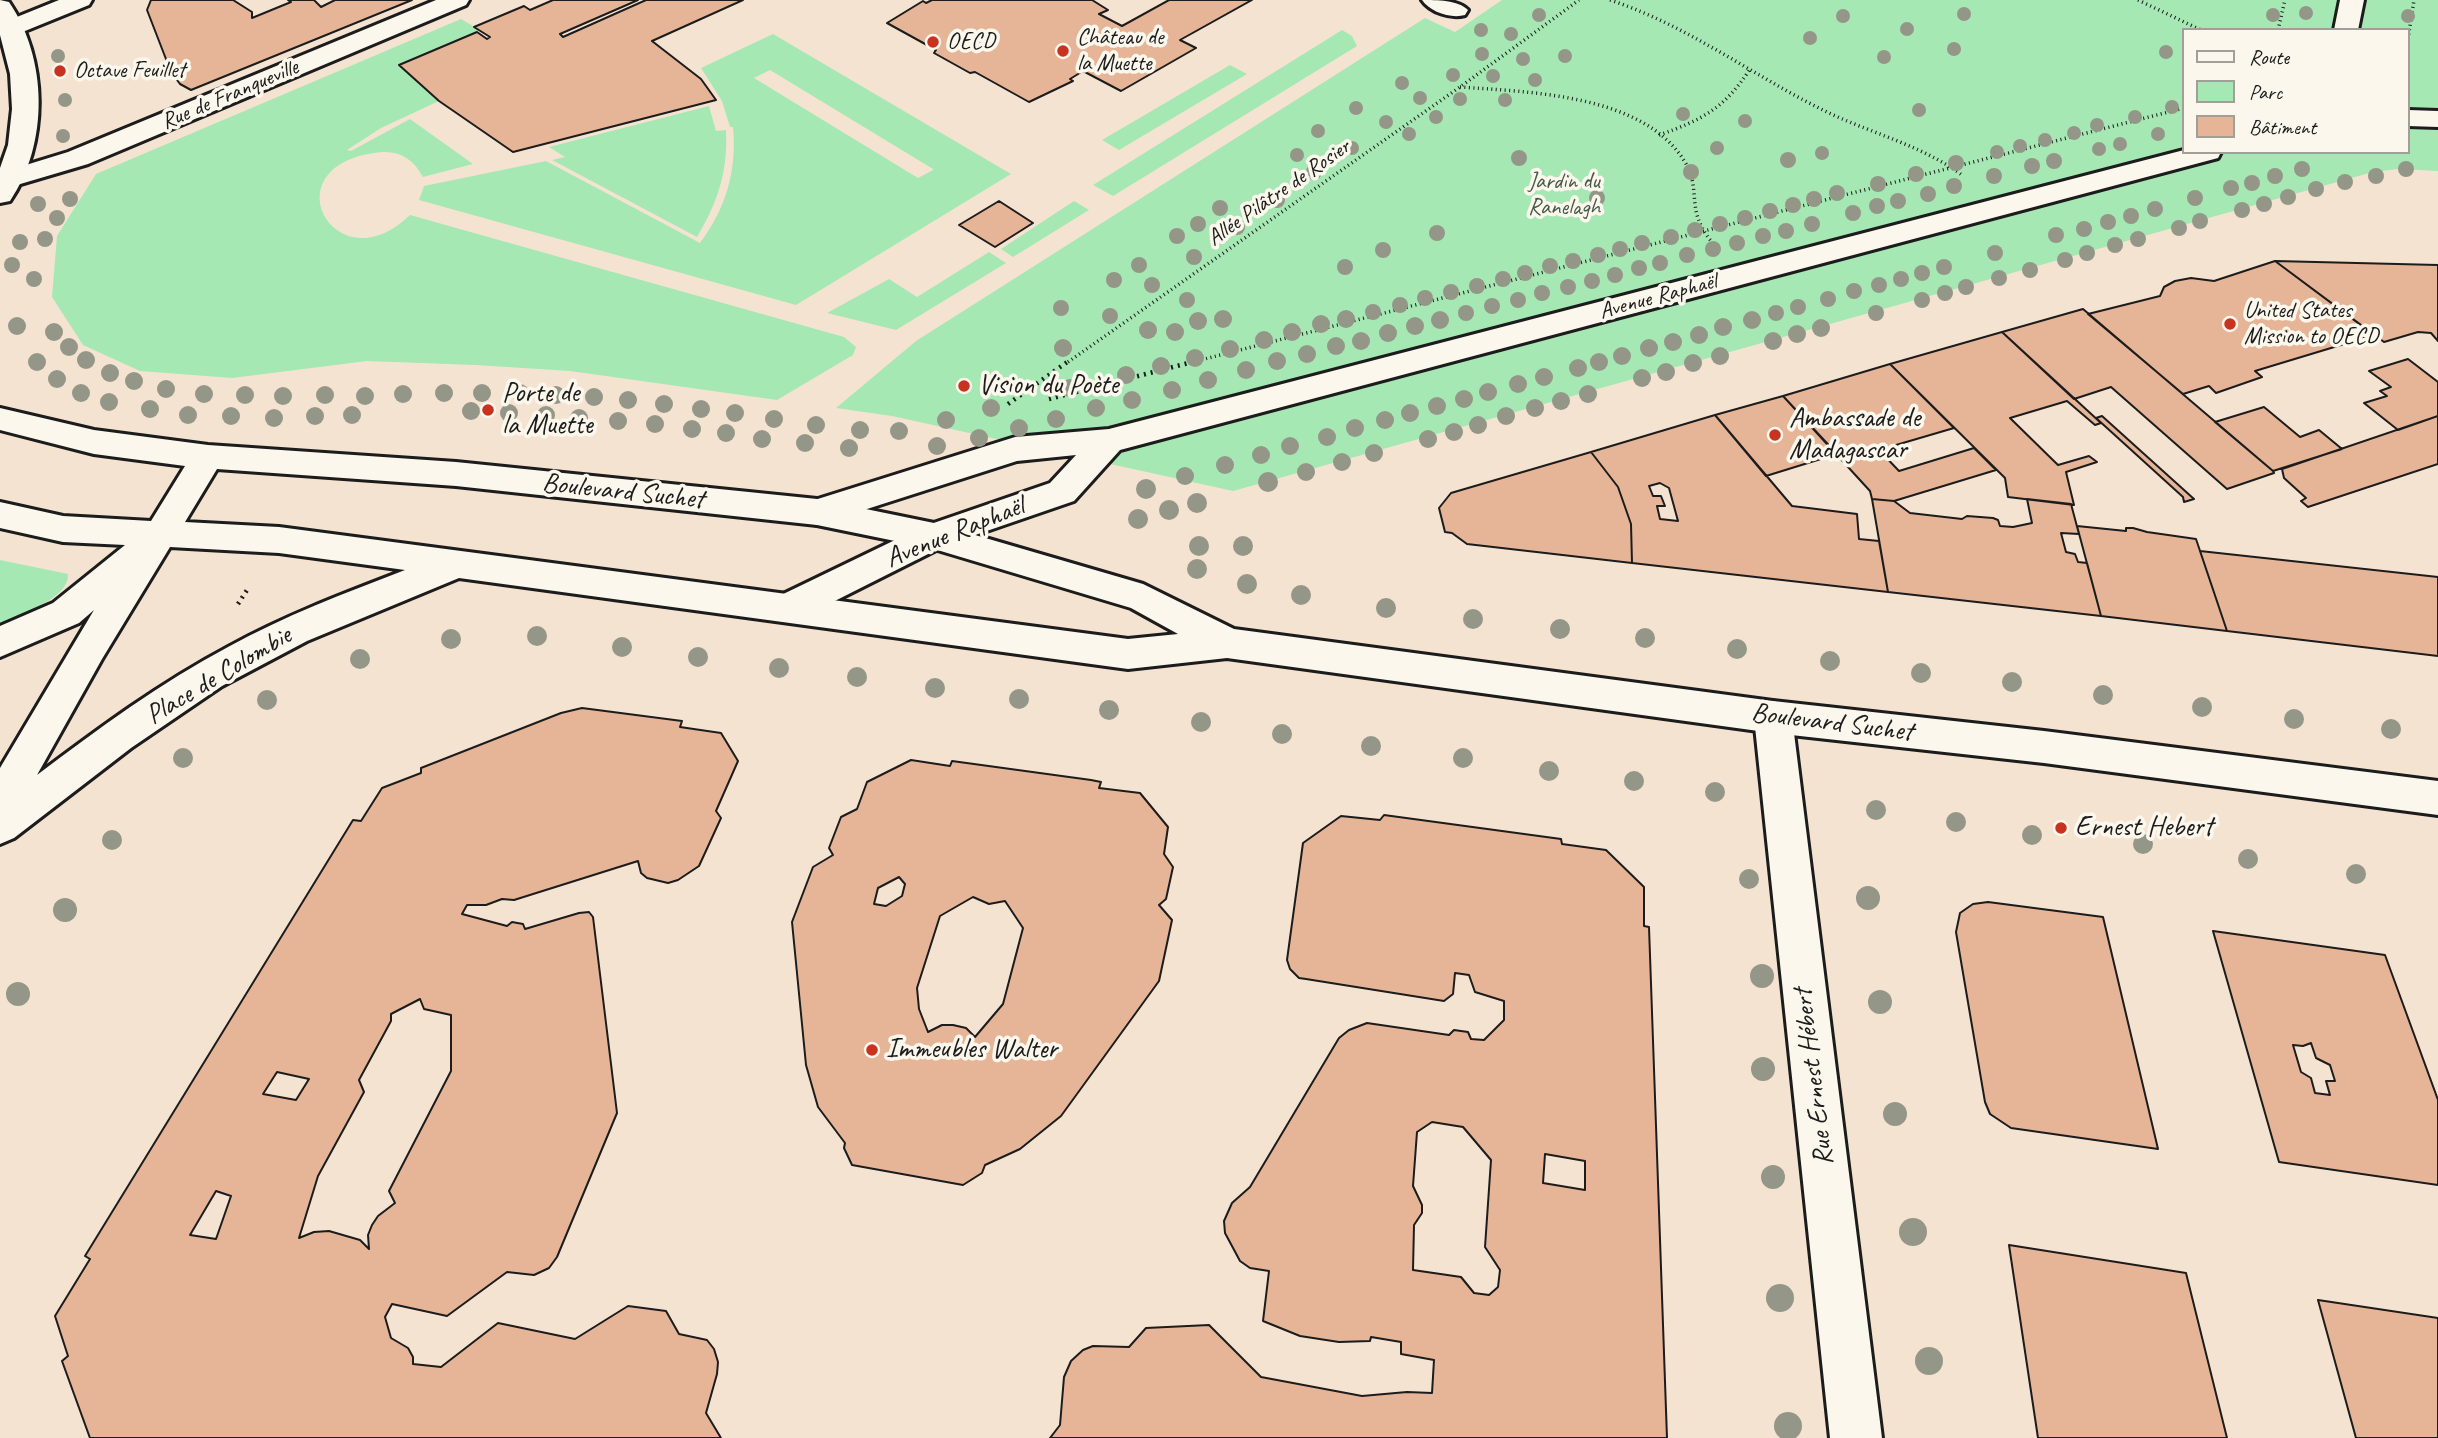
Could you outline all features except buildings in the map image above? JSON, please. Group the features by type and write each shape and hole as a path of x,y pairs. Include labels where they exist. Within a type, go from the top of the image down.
{"main road":[{"path":"2,186 22,146 26,83 6,17 80,0"},
{"name":"Rue de Franqueville","path":"2,186 78,158 457,0"},
{"path":"2346,28 2352,0"},
{"path":"2410,118 2438,119"},
{"name":"Avenue Raphaël","path":"817,512 1015,449 1109,441 2200,154"},
{"name":"Boulevard Suchet","path":"0,419 94,442 208,457 456,474 817,512 934,536 1143,598 1227,643"},
{"name":"Avenue Raphaël","path":"788,608 934,536 1062,492 1109,441"},
{"path":"0,804 89,649 208,457"},
{"name":"Boulevard Suchet","path":"0,515 63,529 279,540 1128,654 1227,643 1773,717 2044,747 2438,798"},
{"path":"0,642 66,613 160,534"},
{"name":"Place de Colombie","path":"0,826 156,711 241,657 304,625 458,564"},
{"name":"Rue Ernest Hébert","path":"1773,717 1856,1438"}],"path":[{"name":"Allée Pilâtre de Rosier","path":"998,412 1460,87 1579,0"},
{"path":"1610,0 1656,16 1828,112 1917,150"},
{"path":"2138,0 2197,28"},
{"path":"2278,28 2284,0"},
{"path":"2410,28 2414,0"},
{"path":"1658,135 1711,113 1732,97 1750,69"},
{"path":"1460,87 1556,93 1624,112 1668,142 1686,164 1694,190 1692,212 1702,232 1742,275"},
{"path":"1038,401 2182,109"}],"green space":[{"name":"Jardin du Ranelagh","path":"1502,0 2438,0 2438,171 2398,169 2373,172 1233,491 892,416 836,408 916,341 1425,18 1455,32"},
{"path":"461,19 480,30 399,65 439,101 381,128 347,150 351,151 410,119 473,164 423,177 409,160 390,152 374,153 342,163 325,179 320,198 325,217 338,231 358,238 383,234 410,215 844,337 856,347 853,355 777,400 570,371 475,365 367,361 232,378 140,371 83,345 52,297 57,236 96,174"},
{"path":"1342,30 1352,36 1357,46 1113,196 1093,185"},
{"path":"773,34 1011,174 796,305 419,200 424,186 546,161 700,243 723,203 731,174 734,143 733,127 730,127 722,101 701,68","holes":["770,70 933,169 918,178 754,78"]},
{"path":"1230,65 1247,74 1119,150 1102,140"},
{"path":"709,106 716,131 726,130 725,159 716,199 697,237 552,160 565,157 549,147"},
{"path":"1074,201 1089,210 1013,257 1001,249"},
{"path":"989,252 1006,263 896,330 827,313 889,279 917,297"},
{"path":"0,560 68,574 66,583 61,591 42,605 0,624"}],"place":[{"name":"OECD","path":"933,42"},
{"name":"Château de la Muette","path":"1063,51"},
{"name":"Octave Feuillet","path":"60,71"},
{"name":"United States Mission to OECD","path":"2230,324"},
{"name":"Vision du Poète","path":"964,386"},
{"name":"Porte de la Muette","path":"488,410"},
{"name":"Ambassade de Madagascar","path":"1775,435"},
{"name":"Ernest Hebert","path":"2061,828"},
{"name":"Immeubles Walter","path":"872,1050"}]}
